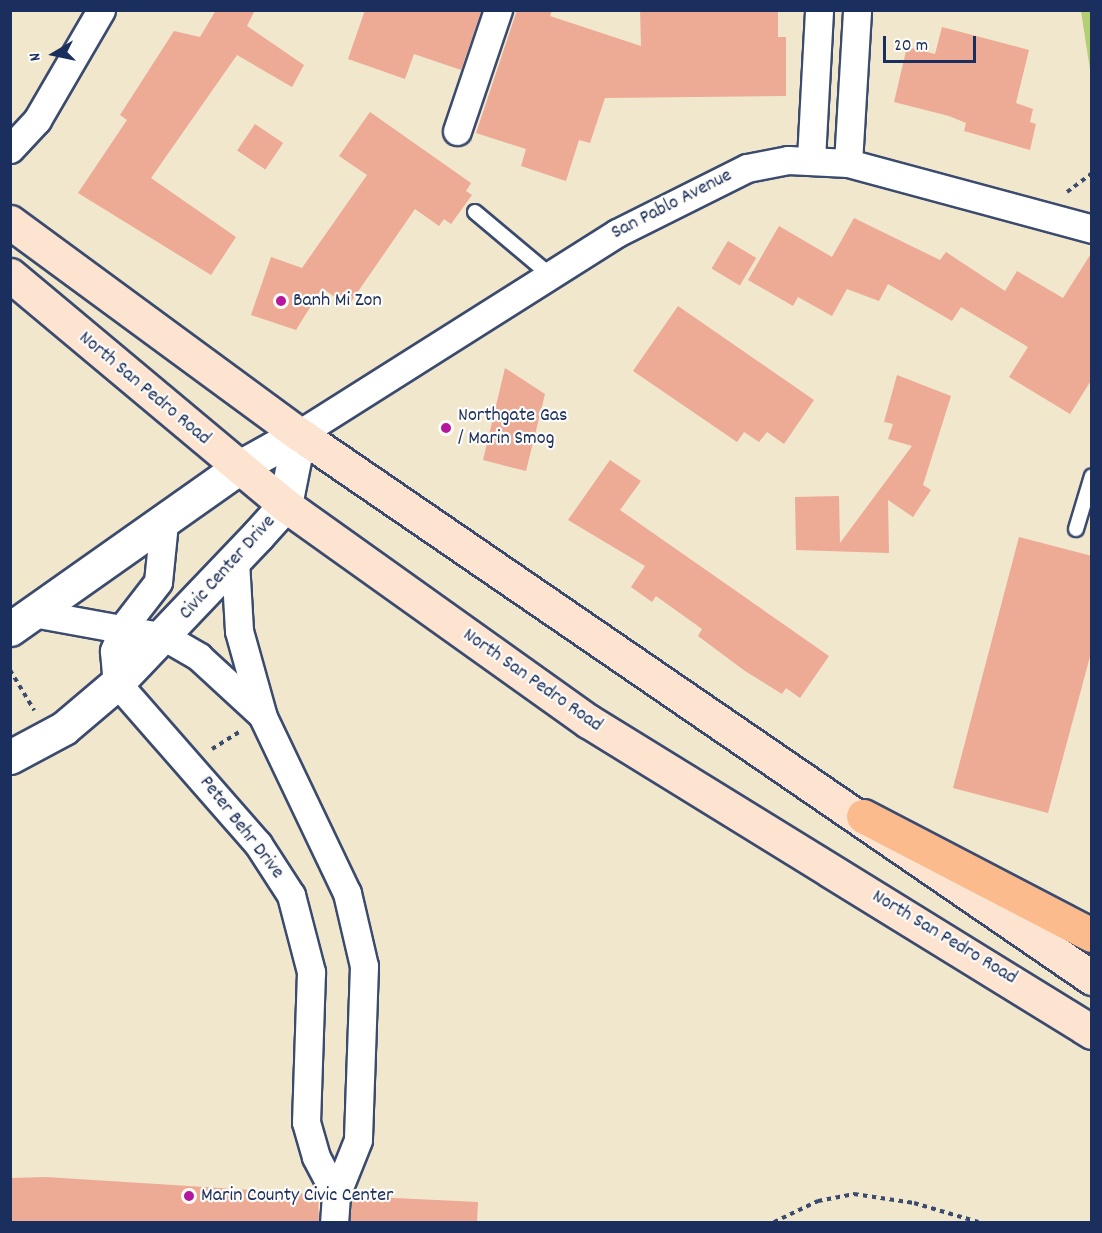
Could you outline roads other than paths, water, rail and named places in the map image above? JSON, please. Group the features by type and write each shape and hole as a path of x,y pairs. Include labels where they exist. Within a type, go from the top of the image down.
{"highway":[{"path":"863,816 1092,935"}],"main road":[{"path":"10,222 299,434 681,700 863,816 923,864 1092,978"},
{"name":"North San Pedro Road","path":"10,276 285,505 629,748 958,945 1092,1032"}],"street":[{"path":"10,149 37,120 101,10"},
{"path":"457,131 498,10"},
{"path":"811,159 819,10"},
{"path":"848,162 856,10"},
{"name":"San Pablo Avenue","path":"299,434 549,274 713,181 767,163 811,159 848,162 1092,229"},
{"path":"22,621 164,523 238,468 299,434"},
{"name":"Civic Center Drive","path":"10,757 64,728 117,682 165,637 235,561 285,505 299,434"},
{"path":"117,682 114,651 124,626 158,582 164,523"},
{"name":"Peter Behr Drive","path":"235,561 239,631 256,721"},
{"name":"Peter Behr Drive","path":"22,621 124,626 165,637 199,657 256,721 344,886 364,966 358,1140 336,1195 334,1222"},
{"name":"Peter Behr Drive","path":"117,682 258,844 291,895 311,972 308,1131 336,1195"}],"lane":[{"path":"475,212 549,274"},
{"path":"1076,529 1092,476"}],"place":[{"name":"Banh Mi Zon","path":"281,301"},
{"name":"Northgate Gas / Marin Smog","path":"446,428"},
{"name":"Marin County Civic Center","path":"189,1196"}]}
